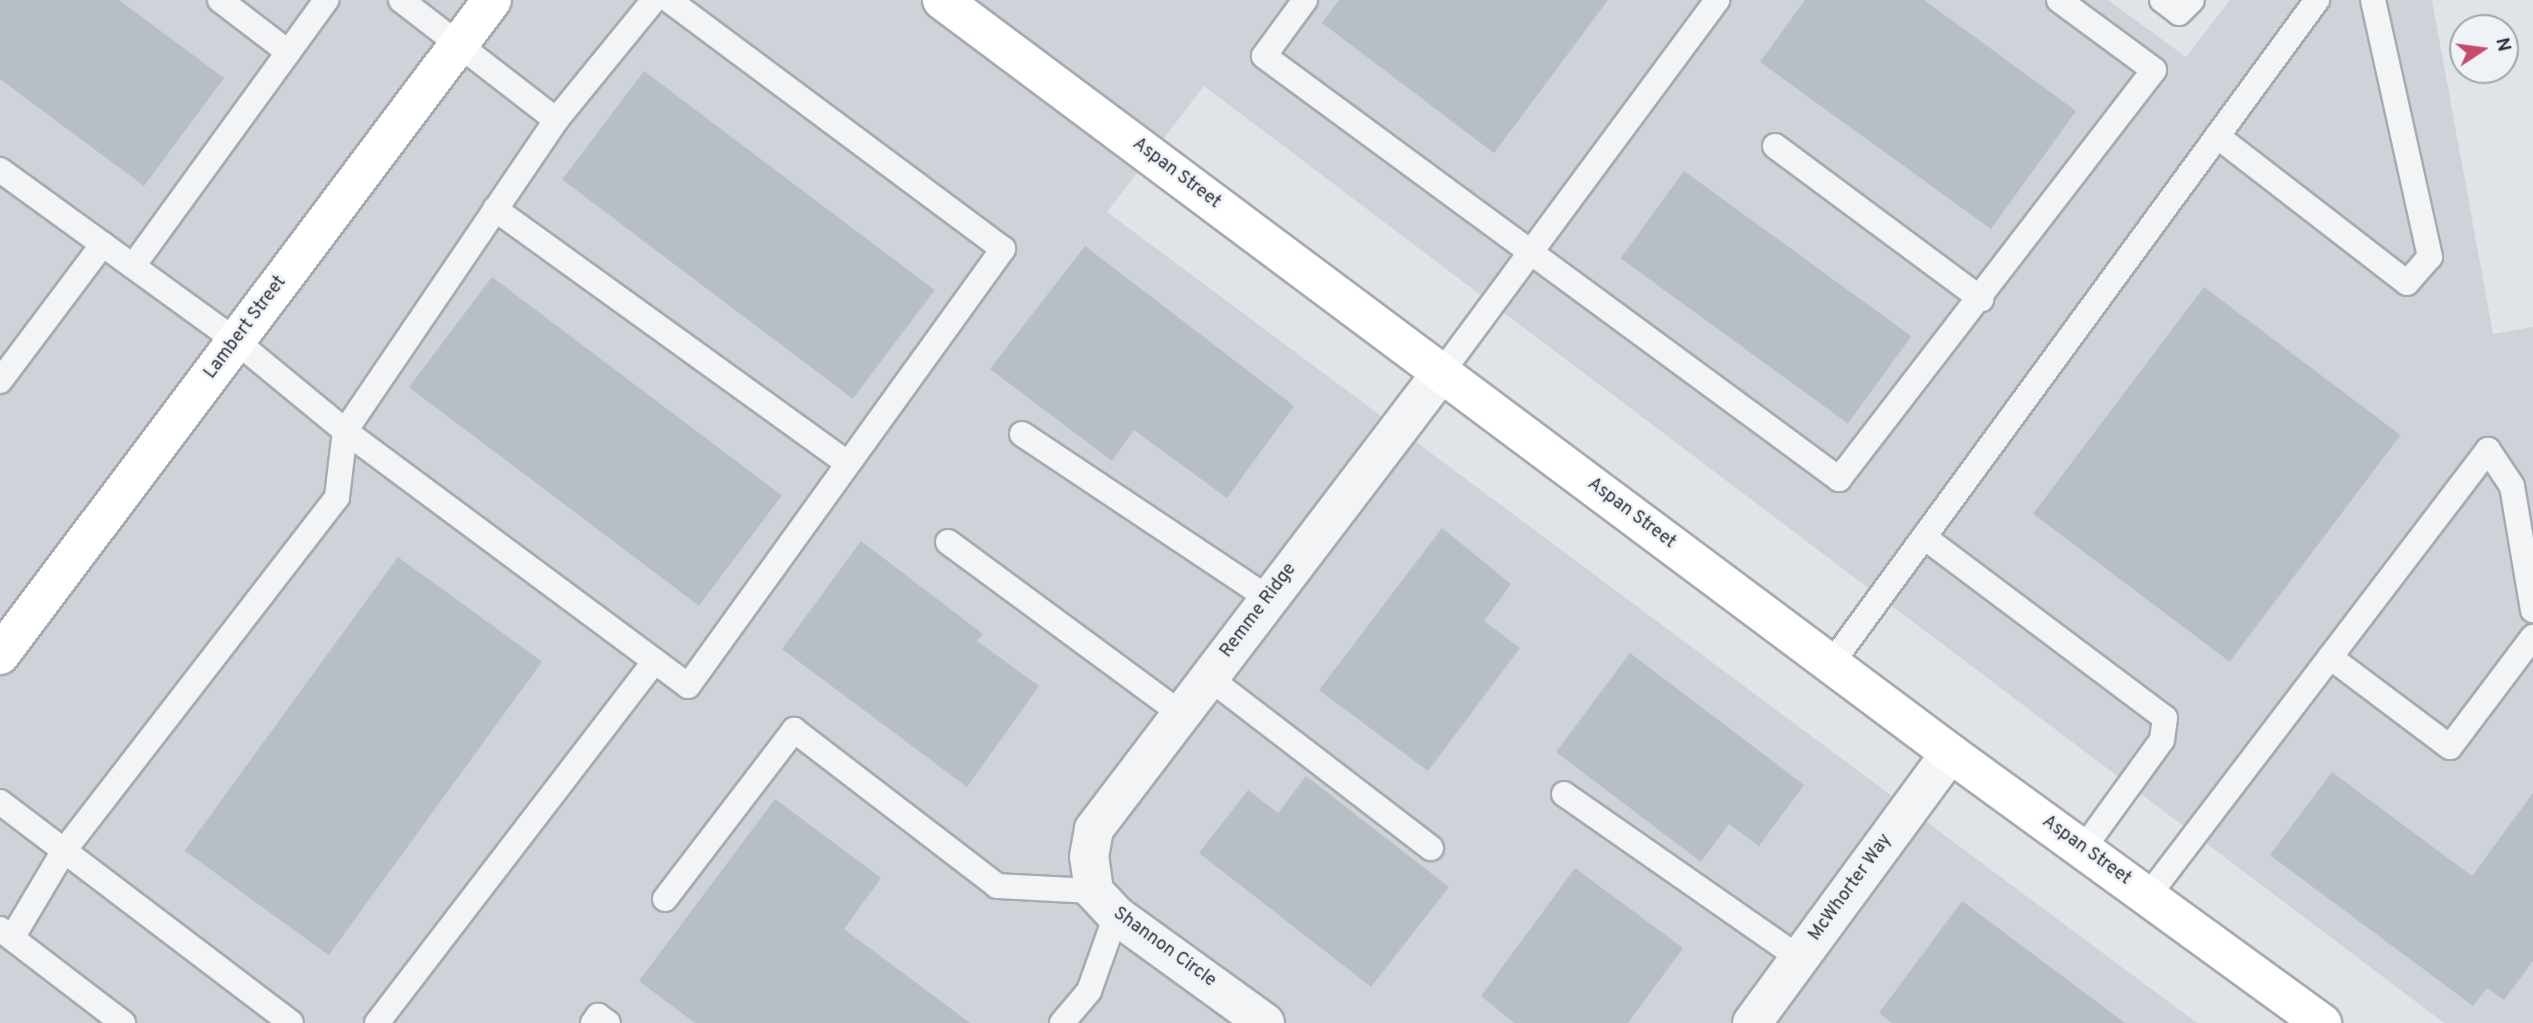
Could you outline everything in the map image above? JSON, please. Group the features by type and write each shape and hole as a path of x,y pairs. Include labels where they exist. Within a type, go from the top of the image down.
{"street":[{"name":"Lambert Street","path":"0,655 492,0"},
{"name":"Aspan Street","path":"942,0 1950,753 2148,896 2301,1017"},
{"name":"Remme Ridge","path":"1099,888 1094,829 1442,372"},
{"name":"McWhorter Way","path":"1760,1020 1800,958 1950,753"},
{"name":"Shannon Circle","path":"1099,888 1265,1023"}],"lane":[{"path":"220,0 288,52"},
{"path":"133,266 326,0"},
{"path":"401,0 461,41 556,120"},
{"path":"123,1023 6,934 63,852 337,497 345,430 556,120 654,0"},
{"path":"0,170 236,341 345,430 688,686 1003,249 669,0"},
{"path":"1305,0 1264,56 1839,479 1981,299 2154,70 2059,0"},
{"path":"1442,372 1717,0"},
{"path":"2162,0 2179,13 2192,0"},
{"path":"1831,664 2317,0"},
{"path":"2217,136 2407,283 2430,257 2373,0"},
{"path":"1775,146 1981,299"},
{"path":"495,209 848,464"},
{"path":"0,381 103,244"},
{"path":"1022,433 1268,598"},
{"path":"2148,896 2488,450 2512,486 2533,610"},
{"path":"1924,537 2165,718 2162,740 2083,849"},
{"path":"948,542 1180,713"},
{"path":"2330,657 2450,747 2533,637"},
{"path":"377,1023 655,661"},
{"path":"1208,677 1431,848"},
{"path":"665,899 794,730 997,886 1099,888 1089,991 1062,1023"},
{"path":"1564,794 1800,958"},
{"path":"0,802 291,1023"},
{"path":"593,1023 598,1016 608,1023"}],"shaded area":[{"path":"0,0 2108,0 2186,57 2230,0 2432,0 2493,334 2533,327 2533,1023 2444,1023 1204,86 1107,212 2197,1023 0,1023"}],"building":[{"path":"0,0 119,0 224,78 144,186 0,79"},
{"path":"1339,0 1608,0 1494,153 1322,23"},
{"path":"1805,0 1924,0 2076,111 1991,229 1760,62"},
{"path":"644,71 935,290 853,399 562,180"},
{"path":"1684,171 1911,336 1848,424 1621,258"},
{"path":"1085,246 1294,406 1227,498 1134,430 1112,461 990,369"},
{"path":"492,277 782,495 699,606 409,387"},
{"path":"2204,287 2400,435 2230,662 2033,514"},
{"path":"1442,528 1511,584 1484,621 1520,648 1428,771 1319,690"},
{"path":"861,541 983,634 977,641 1039,686 967,787 782,649"},
{"path":"398,557 542,662 329,955 185,851"},
{"path":"1630,653 1804,785 1759,846 1729,824 1701,862 1556,752"},
{"path":"2332,772 2472,876 2533,793 2533,961 2504,1000 2487,988 2473,1006 2270,855"},
{"path":"1306,776 1449,887 1371,987 1199,853 1248,790 1278,813"},
{"path":"775,799 881,878 844,929 970,1023 695,1023 639,981"},
{"path":"1575,868 1683,948 1628,1023 1514,1023 1481,996"},
{"path":"1962,901 2125,1023 1892,1023 1879,1013"}]}
